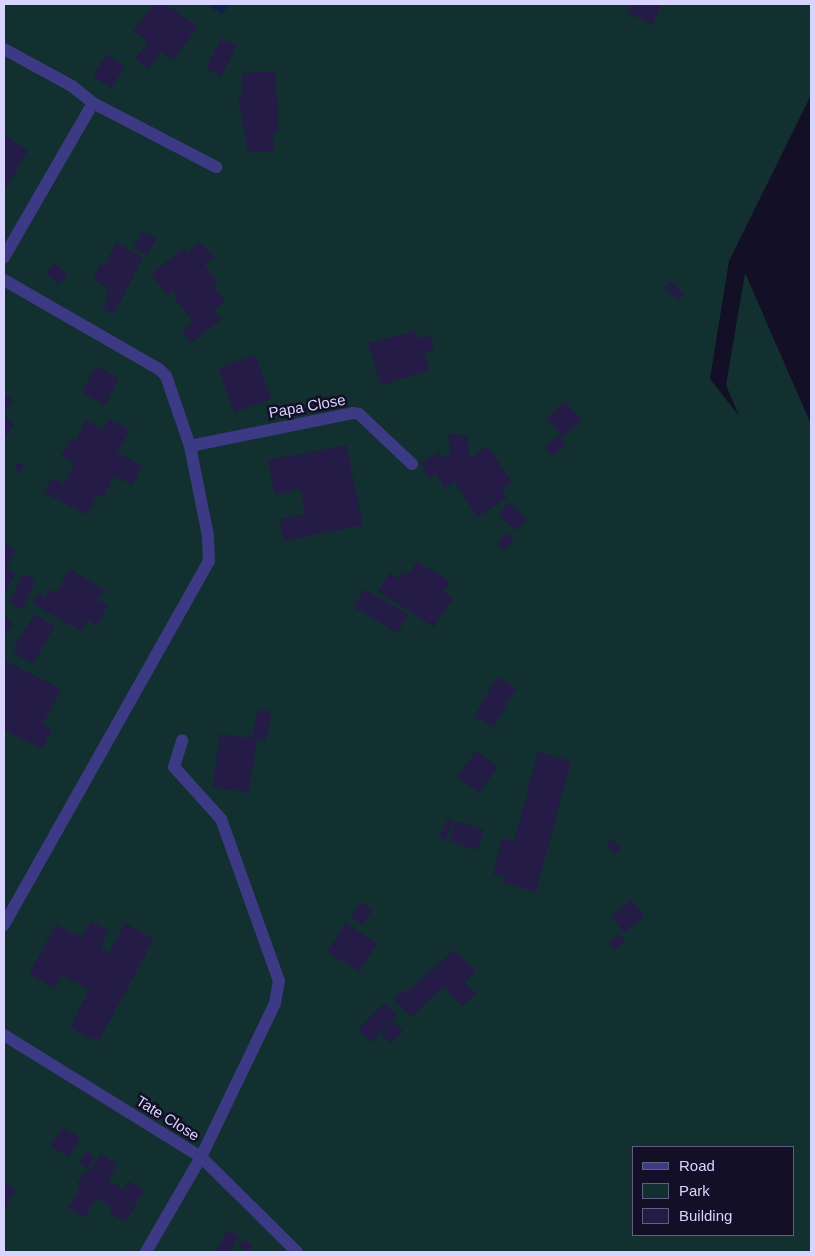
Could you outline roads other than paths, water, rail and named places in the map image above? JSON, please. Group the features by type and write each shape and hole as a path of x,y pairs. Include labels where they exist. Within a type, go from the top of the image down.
{"street":[{"path":"4,49 72,86 93,103 216,167"},
{"path":"4,257 93,103"},
{"path":"4,280 159,369 166,376 190,446 208,536 209,561 4,925"},
{"name":"Papa Close","path":"190,446 352,413 359,414 412,464"},
{"path":"146,1252 201,1157 275,1003 279,981 221,819 174,767 182,740"},
{"name":"Tate Close","path":"4,1035 201,1157 297,1252"}],"water":[{"path":"206,4 229,4 222,14"}]}
